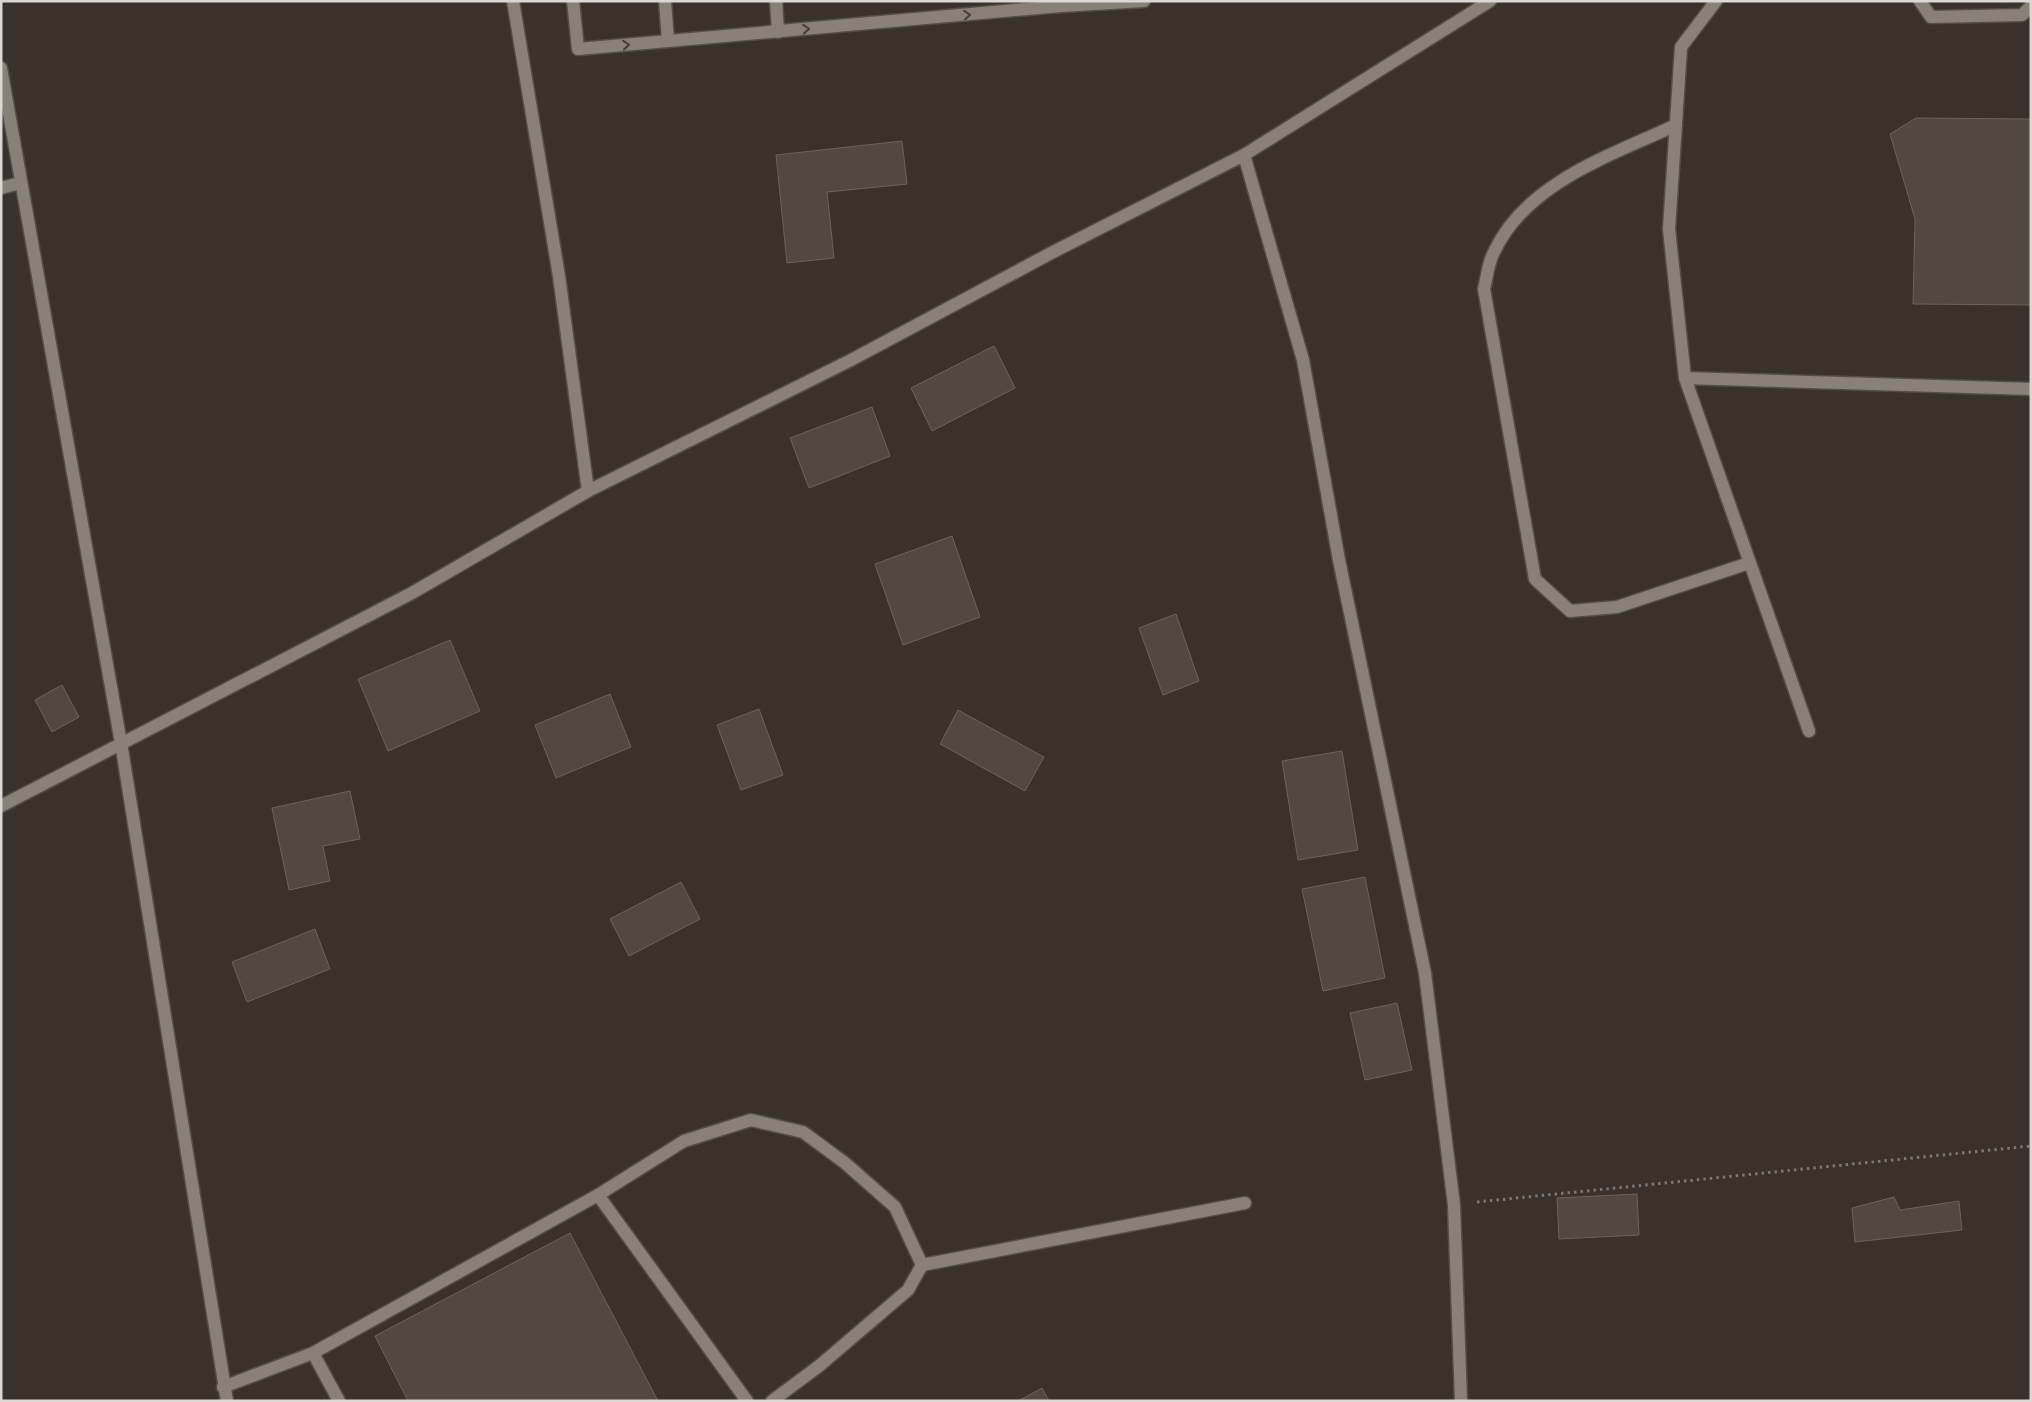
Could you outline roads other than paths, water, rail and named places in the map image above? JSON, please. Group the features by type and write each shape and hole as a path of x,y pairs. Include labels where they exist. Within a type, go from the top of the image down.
{"street":[{"path":"513,1 559,276 588,491"},
{"path":"573,1 578,49 778,32 1061,4 1136,2"},
{"path":"665,1 668,41"},
{"path":"776,1 778,32"},
{"path":"1,806 412,593 588,491 852,360 1055,252 1244,155 1490,1"},
{"path":"1716,1 1680,47 1669,229 1685,378 1809,731"},
{"path":"1920,1 1931,17 2022,15 2031,6"},
{"path":"1,68 121,743 223,1387 227,1401"},
{"path":"1676,125 1557,182 1512,220 1493,253 1484,289 1485,299 1535,579 1570,611 1617,606 1749,563"},
{"path":"1244,155 1303,360 1339,560 1425,973 1454,1205 1461,1401"},
{"path":"1,188 20,183"},
{"path":"1685,378 2031,389"},
{"path":"223,1387 313,1353 598,1195 684,1141 751,1120 803,1132 845,1163 895,1206 922,1266"},
{"path":"598,1195 746,1401"},
{"path":"772,1401 818,1366 908,1290 922,1266 1245,1203"},
{"path":"313,1353 339,1401"}]}
